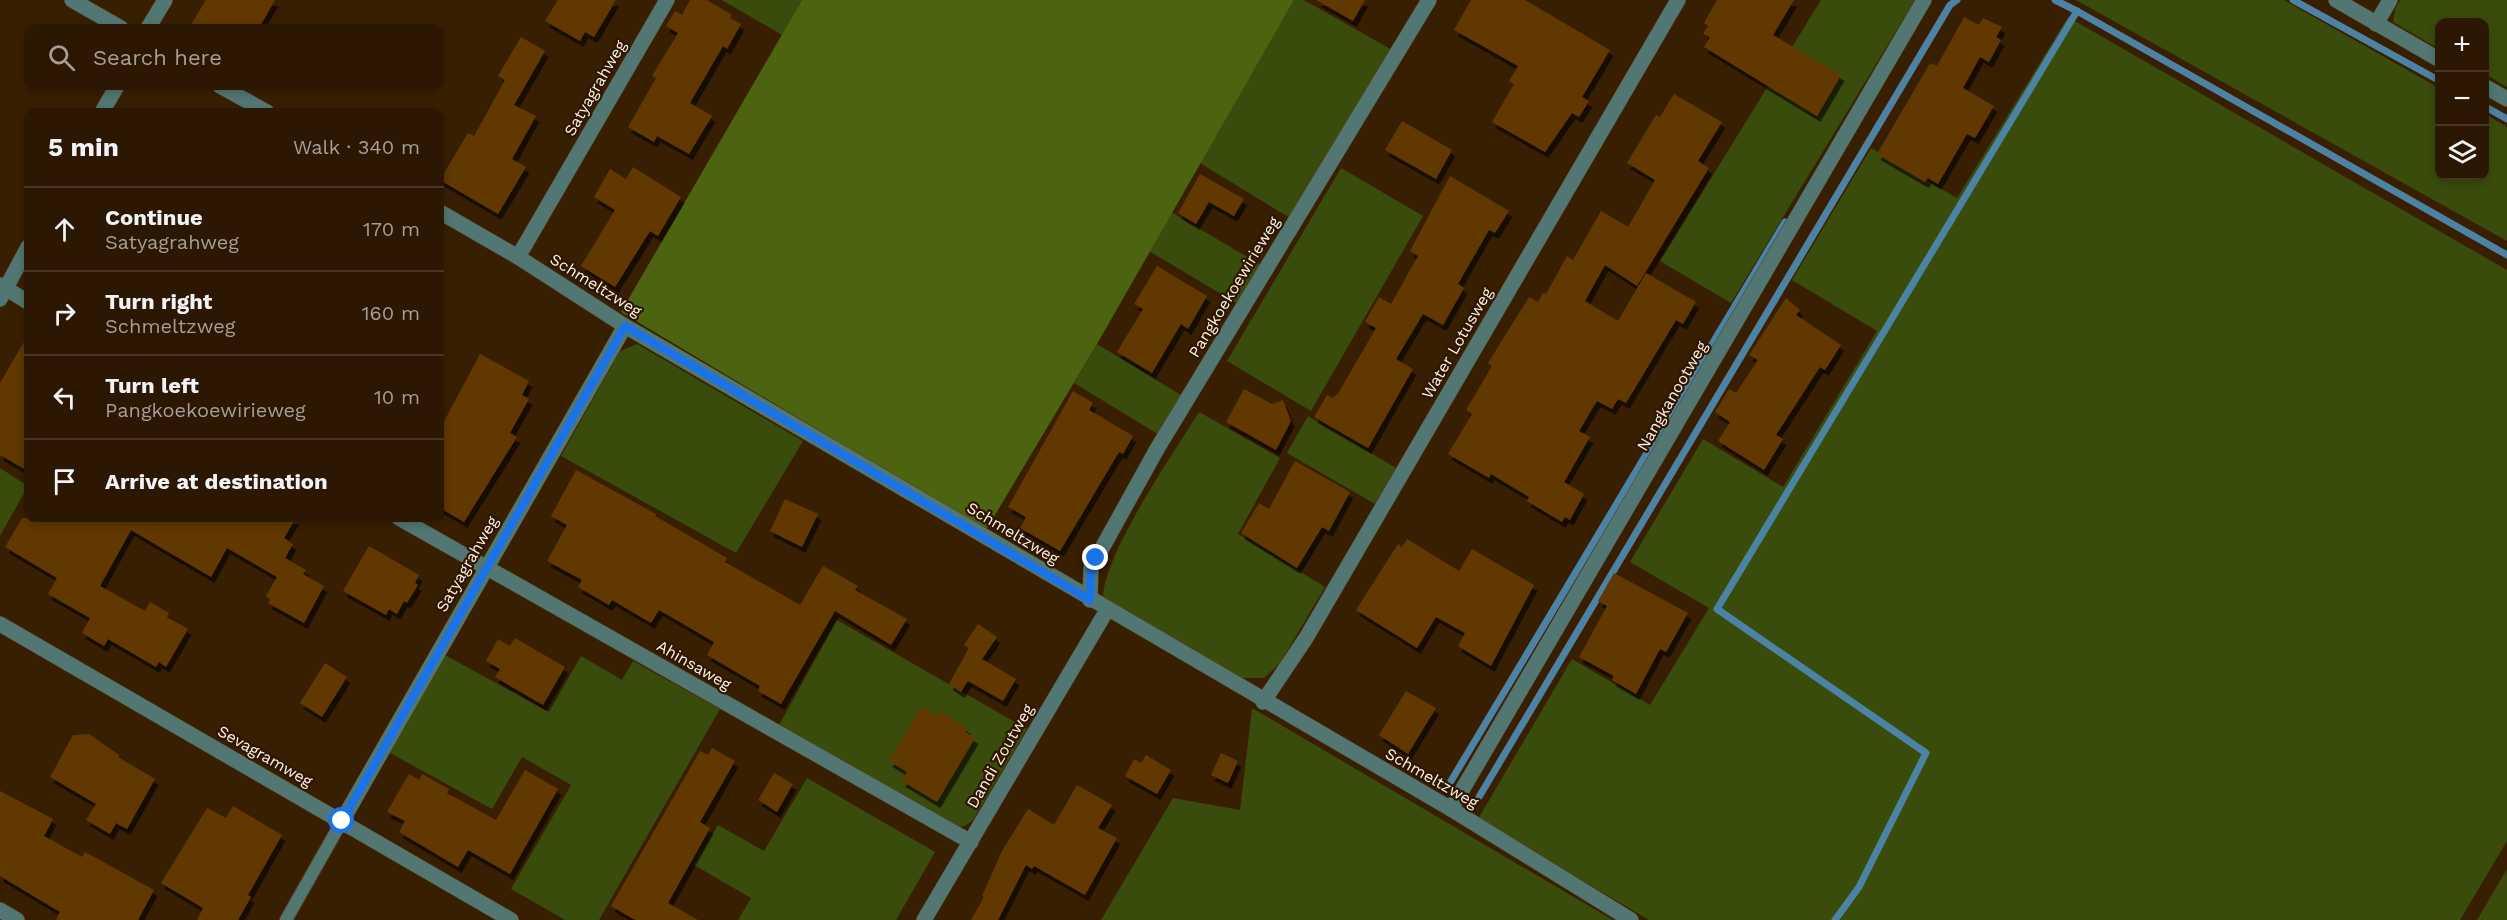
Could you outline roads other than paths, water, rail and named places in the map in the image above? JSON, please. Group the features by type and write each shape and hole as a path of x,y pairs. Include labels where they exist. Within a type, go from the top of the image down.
{"street":[{"path":"72,0 114,24"},
{"path":"150,24 165,0"},
{"name":"Satyagrahweg","path":"518,257 667,0"},
{"name":"Pangkoekoewirieweg","path":"1090,600 1091,568 1157,449 1429,0"},
{"name":"Water Lotusweg","path":"1263,702 1306,638 1677,0"},
{"name":"Nangkanootweg","path":"1451,809 1924,0"},
{"path":"2336,0 2435,58"},
{"path":"2376,24 2390,0"},
{"path":"2489,89 2507,99"},
{"path":"104,108 115,90"},
{"path":"227,90 260,108"},
{"name":"Schmeltzweg","path":"444,214 518,257 625,326 1263,702 1451,809 1631,920"},
{"path":"24,255 2,291 24,300"},
{"name":"Satyagrahweg","path":"342,821 485,567 625,326"},
{"name":"Ahinsaweg","path":"406,522 971,842"},
{"name":"Dandi Zoutweg","path":"924,920 1107,610"},
{"name":"Sevagramweg","path":"0,624 511,920"},
{"path":"0,910 17,920"}],"lane":[{"path":"286,920 342,821"}],"waterway":[{"path":"1479,797 1950,5 1957,0"},
{"path":"2055,0 2077,11"},
{"path":"2293,0 2435,78"},
{"path":"1835,920 1859,887 1926,753 1717,609 2077,11 2507,255"},
{"path":"2489,109 2507,119"},
{"path":"1451,781 1785,222"}]}
